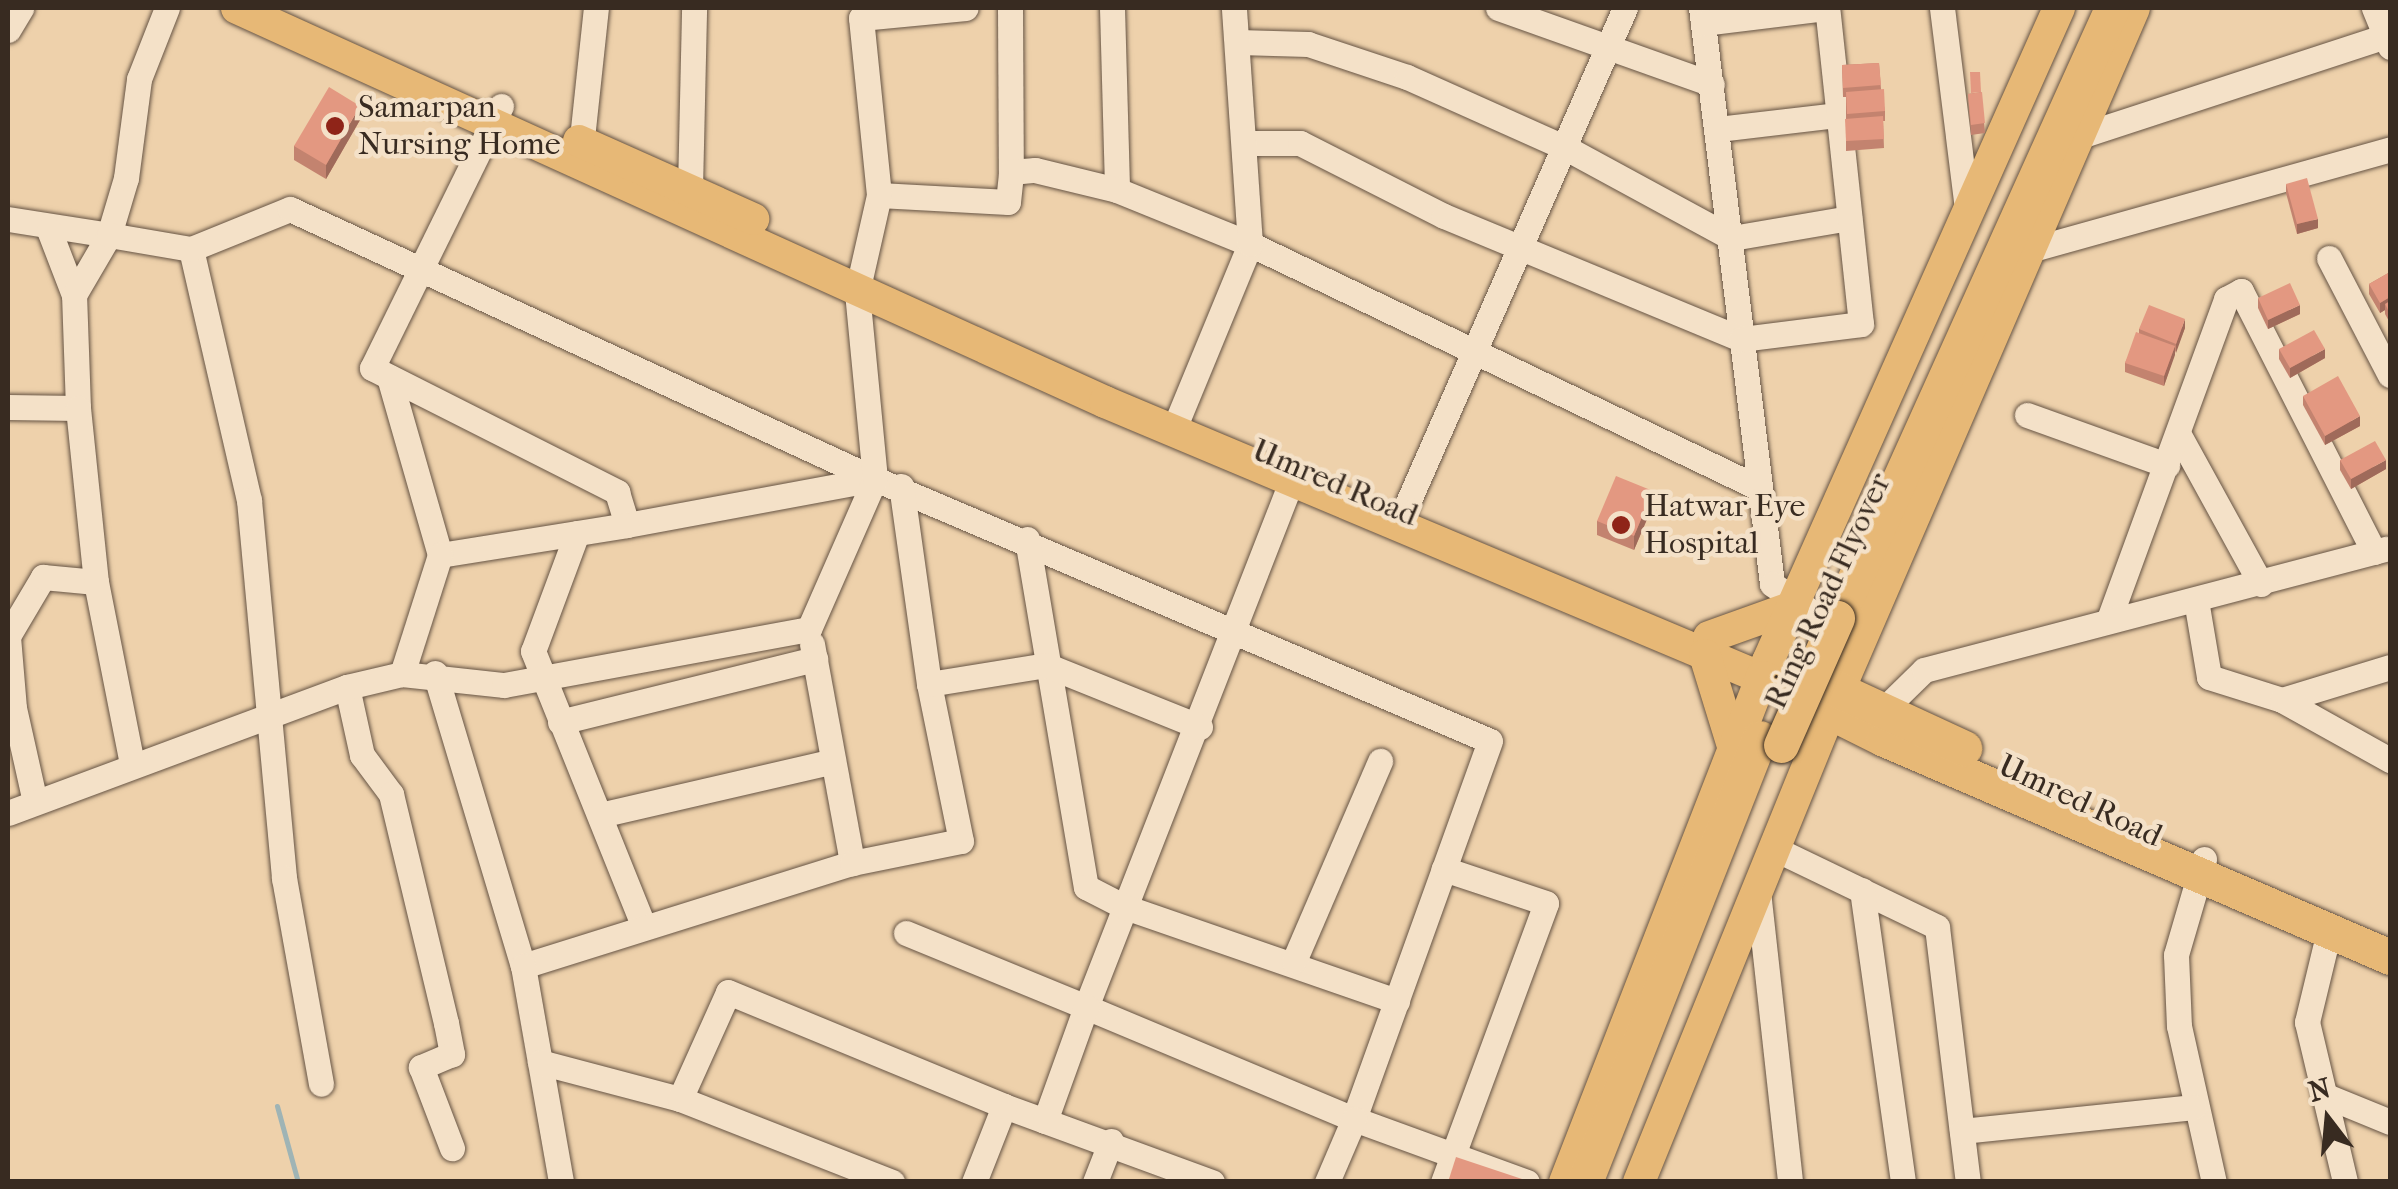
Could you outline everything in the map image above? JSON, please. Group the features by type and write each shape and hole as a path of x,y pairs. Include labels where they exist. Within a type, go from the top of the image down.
{"highway":[{"name":"Ring Road Flyover","path":"1820,617 2003,214 2088,8"},
{"name":"Ring Road Flyover","path":"1585,1182 1758,743 2130,8"},
{"path":"1765,670 2390,957"},
{"name":"Umred Road","path":"1835,701 1883,710 2201,867 2390,937"},
{"name":"Ring Road Flyover","path":"1611,1182 1758,743"}],"main road":[{"path":"238,8 496,115"},
{"name":"Umred Road","path":"289,8 496,115 580,153 690,189 857,280 1175,424 1765,670"},
{"path":"1638,1182 1835,701 1820,617 1968,217 2060,8"},
{"path":"1564,1182 1758,743 1765,670 1820,617 2034,248 2130,8"},
{"path":"580,153 857,280"},
{"path":"1175,424 1291,482 1401,519"},
{"path":"1758,743 1707,646 1820,617"}],"street":[{"path":"8,30 21,8"},
{"path":"74,295 109,235 126,178 138,80 167,8"},
{"path":"580,153 596,8"},
{"path":"690,189 694,8"},
{"path":"852,863 809,629 875,478 857,280 878,195 860,18 966,8"},
{"path":"878,195 1008,202 1010,8"},
{"path":"1112,8 1117,190"},
{"path":"1175,424 1250,244 1234,8"},
{"path":"1498,8 1712,84"},
{"path":"1401,519 1610,50 1624,8"},
{"path":"1246,143 1300,143 1521,248 1741,339 1860,324 1826,8 1702,15 1732,238 1741,339 1757,487 1772,584 1820,617"},
{"path":"1942,8 1968,217"},
{"path":"2080,136 2388,41 2374,8"},
{"path":"1238,42 1308,44 1407,77 1566,148 1732,238 1849,218"},
{"path":"1718,129 1838,114"},
{"path":"496,115 372,368 617,492 627,525"},
{"path":"2034,248 2390,149"},
{"path":"1011,172 1036,170 1117,190 1250,244 1757,487"},
{"path":"8,220 49,230 109,235 191,249 290,209 422,265 875,478 1028,539 1490,741 1328,1182"},
{"path":"49,230 74,295 78,408 96,582 132,764"},
{"path":"191,249 249,500 284,878 321,1084"},
{"path":"2329,258 2390,375"},
{"path":"1883,710 1924,670 2382,550 2241,291 2226,299 2110,619"},
{"path":"388,377 440,555 402,674"},
{"path":"8,407 78,408"},
{"path":"2027,415 2167,465"},
{"path":"2178,435 2261,584"},
{"path":"440,555 627,525 875,478"},
{"path":"1044,1121 1125,907 1200,727 1291,482"},
{"path":"523,966 852,863 961,841 929,684 901,486"},
{"path":"576,533 533,651 644,927"},
{"path":"1028,539 1086,887 1125,907 1294,961 1397,1001"},
{"path":"35,802 14,708 8,636 43,577 96,582"},
{"path":"2196,600 2208,676 2282,700 2390,760"},
{"path":"8,813 347,687 402,674 435,674 504,684 809,629"},
{"path":"560,722 816,658"},
{"path":"929,684 1046,665 1200,727"},
{"path":"2282,700 2390,667"},
{"path":"435,674 523,966 561,1182"},
{"path":"347,687 362,755 391,794 446,1023 452,1054 421,1067 452,1148"},
{"path":"600,814 833,760"},
{"path":"1294,961 1380,760"},
{"path":"1773,848 1938,927 1968,1182"},
{"path":"2201,867 2176,954 2179,1026 2194,1107 2214,1182"},
{"path":"1443,1182 1546,903 1444,870"},
{"path":"1757,886 1790,1182"},
{"path":"1862,890 1903,1182"},
{"path":"2330,927 2306,1022 2345,1182"},
{"path":"906,933 1354,1119 1527,1182"},
{"path":"680,1099 728,992 1004,1106 1110,1141 1208,1181"},
{"path":"540,1062 680,1099 857,1176 892,1182"},
{"path":"2324,1096 2390,1122"},
{"path":"974,1182 1004,1106"},
{"path":"1962,1131 2194,1107"},
{"path":"1096,1182 1110,1141"}],"building":[{"path":"1879,63 1881,85 1843,88 1842,65"},
{"path":"1970,72 1980,72 1981,92 1971,93"},
{"path":"329,87 360,106 326,165 294,146"},
{"path":"1884,89 1885,111 1847,114 1846,92"},
{"path":"1982,92 1985,123 1971,125 1968,94"},
{"path":"1883,116 1884,139 1846,141 1845,119"},
{"path":"2307,178 2318,219 2297,224 2286,184"},
{"path":"2390,272 2390,297 2380,303 2369,284"},
{"path":"2290,283 2300,305 2268,320 2258,298"},
{"path":"2149,305 2185,319 2176,344 2139,329"},
{"path":"2314,330 2325,349 2290,368 2279,349"},
{"path":"2136,332 2175,346 2164,376 2125,363"},
{"path":"2338,376 2360,416 2325,436 2303,396"},
{"path":"2375,441 2386,460 2351,479 2340,460"},
{"path":"1616,476 1653,491 1634,536 1597,521"},
{"path":"1456,1157 1531,1182 1448,1182"}],"waterway":[{"path":"277,1106 298,1182"}],"place":[{"name":"Samarpan Nursing Home","path":"335,126"},
{"name":"Hatwar Eye Hospital","path":"1621,525"}]}
